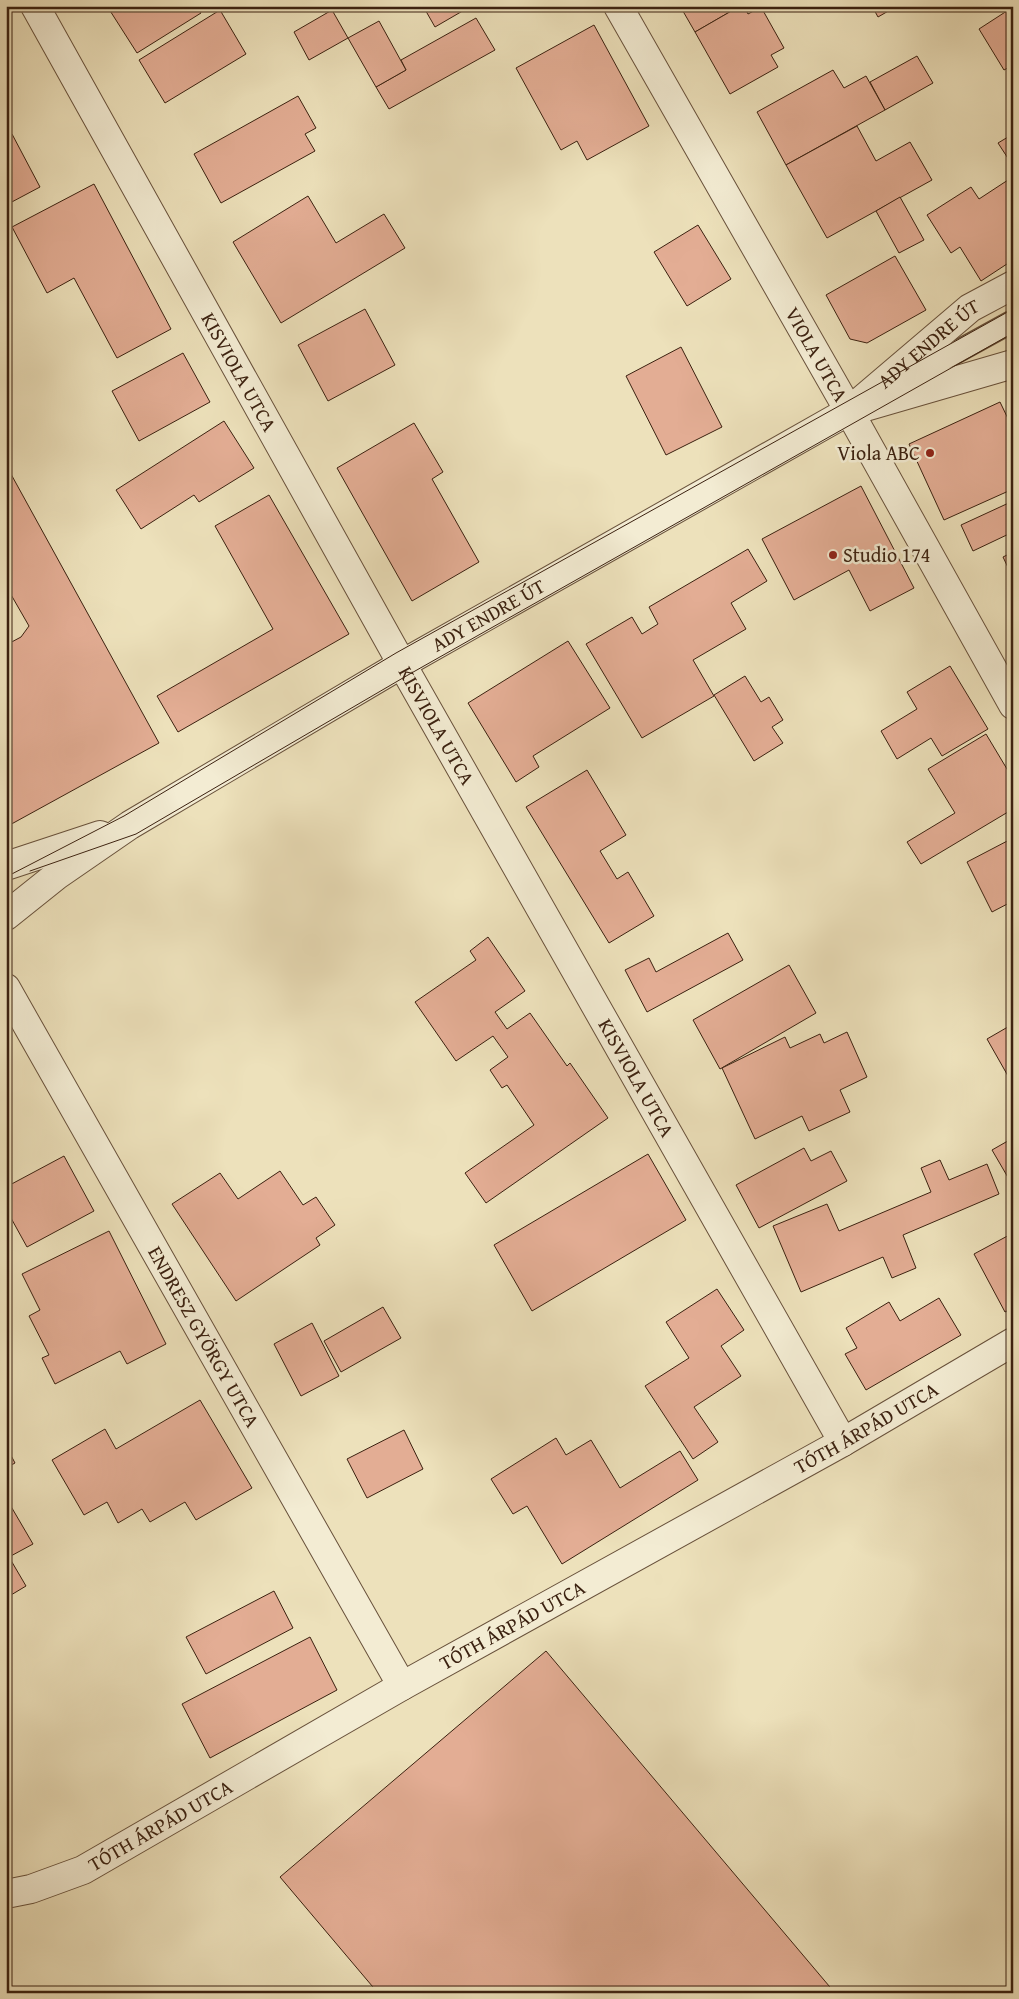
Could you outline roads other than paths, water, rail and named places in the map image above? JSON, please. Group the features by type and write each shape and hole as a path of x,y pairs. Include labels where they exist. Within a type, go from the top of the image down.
{"street":[{"name":"KISVIOLA UTCA","path":"35,6 402,664 843,1442"},
{"name":"VIOLA UTCA","path":"618,6 849,411 1013,706"},
{"name":"ADY ENDRE ÚT","path":"6,916 56,876 130,825 402,664 849,411 970,308 1013,285"},
{"name":"ADY ENDRE ÚT","path":"849,411 1013,364"},
{"name":"ADY ENDRE ÚT","path":"6,866 130,825"},
{"name":"ENDRESZ GYÖRGY UTCA","path":"6,988 402,1686"},
{"name":"TÓTH ÁRPÁD UTCA","path":"6,1894 31,1889 83,1870 402,1686 843,1442 1013,1342"}],"lane":[{"path":"849,411 1013,321"}],"tram line":[{"path":"6,877 124,816 396,653 1013,309"},
{"path":"30,871 136,834 408,675 1013,333"}],"place":[{"name":"Viola ABC","path":"930,453"},
{"name":"Studio 174","path":"833,555"}]}
